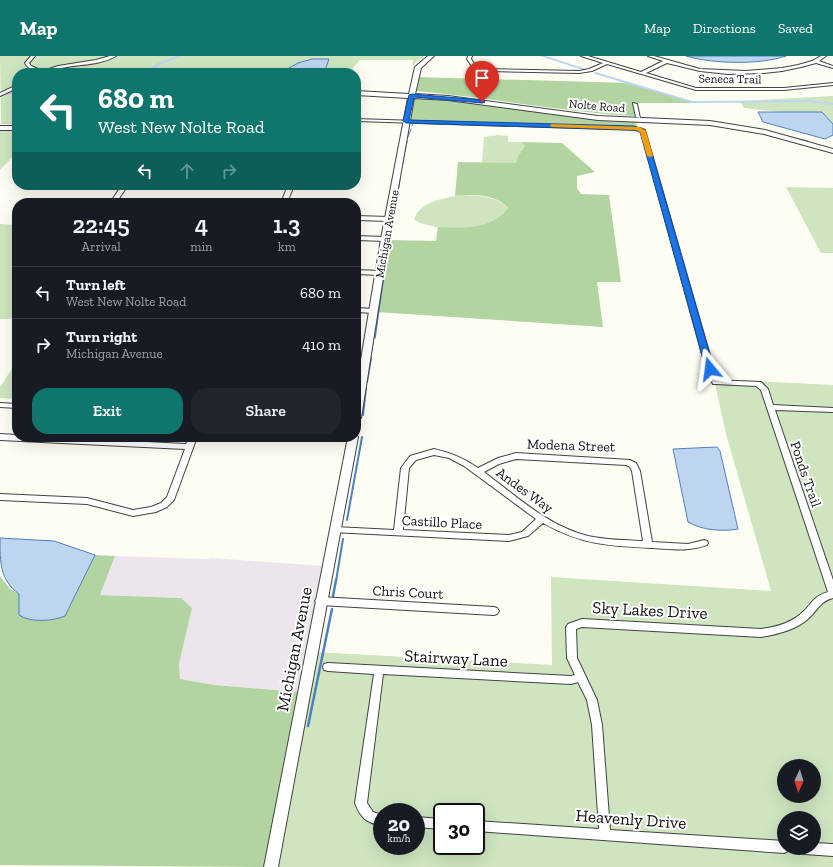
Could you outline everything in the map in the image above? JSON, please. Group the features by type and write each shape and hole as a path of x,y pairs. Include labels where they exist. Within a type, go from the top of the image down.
{"street":[{"path":"32,68 29,67 27,63 33,56"},
{"path":"64,68 98,62 114,56"},
{"name":"Michigan Avenue","path":"361,388 385,239 415,77 418,67 431,56"},
{"path":"470,56 469,59 475,66 489,70 579,72 590,70 607,63"},
{"name":"Seneca Trail","path":"583,56 681,85 703,89 790,89 833,84"},
{"path":"650,56 701,70 722,72 778,70 802,66 815,62 824,56"},
{"path":"642,74 667,61"},
{"path":"815,62 833,66"},
{"path":"0,95 12,88"},
{"name":"Nolte Road","path":"361,92 454,95 584,113 729,122 777,131 833,148"},
{"name":"Nolte Road","path":"412,94 475,101 568,115 623,120 691,122 735,126 789,138 833,152"},
{"path":"623,120 638,117 635,104"},
{"path":"361,120 634,128 643,131 710,369"},
{"path":"0,125 12,124"},
{"path":"0,128 12,128"},
{"path":"361,218 389,219"},
{"path":"361,238 385,239"},
{"path":"361,272 380,273"},
{"path":"361,310 374,311"},
{"name":"Ponds Trail","path":"716,382 758,384 764,389 833,594"},
{"path":"0,405 12,406"},
{"path":"770,407 833,410"},
{"path":"0,437 12,437"},
{"path":"0,497 87,501 133,513 153,510 164,505 171,498 192,442"},
{"name":"Michigan Avenue","path":"271,867 351,442"},
{"name":"Andes Way","path":"398,533 405,468 413,458 430,452 445,454 467,464 542,520 564,531 588,540 688,547 704,542"},
{"name":"Modena Street","path":"478,472 505,457 516,456 627,462 633,465 636,471 648,545"},
{"name":"Castillo Place","path":"335,530 509,538 525,534 542,520"},
{"name":"Sky Lakes Drive","path":"605,835 597,725 592,700 572,658 571,627 582,622 761,633 775,631 790,626 803,618 823,596 833,594"},
{"name":"Chris Court","path":"320,601 494,611"},
{"name":"Stairway Lane","path":"328,667 570,680 582,677"},
{"path":"373,819 364,813 361,803 379,670"},
{"name":"Heavenly Drive","path":"485,827 777,847"},
{"path":"821,849 833,850"}],"shaded area":[{"path":"115,556 211,558 324,566 299,692 214,685 180,679 179,664 192,608 181,598 100,595"}],"green space":[{"path":"0,56 424,56 412,66 413,60 360,60 353,68 326,68 329,59 303,62 289,68 12,68 12,124 1,124"},
{"path":"416,77 629,83 697,103 633,103 635,116 607,114 415,91"},
{"path":"414,96 636,121 637,128 408,121"},
{"path":"833,96 833,124 822,112 781,112 744,108 740,101"},
{"path":"0,129 12,129 12,157 0,170"},
{"path":"498,135 508,136 508,142 522,142 525,146 518,156 516,163 482,163 484,137"},
{"path":"522,142 562,143 595,172 577,176 577,188 581,194 609,195 621,282 597,282 603,327 376,312 387,240 436,241 438,227 457,228 476,226 485,224 502,215 508,208 497,200 476,195 455,196 458,162 516,163 518,156 525,146"},
{"path":"786,187 833,188 833,253 821,253"},
{"path":"462,195 481,196 493,199 504,204 508,208 500,216 489,222 464,228 450,229 437,227 414,220 421,208 441,199"},
{"path":"0,224 12,225 12,319 0,319"},
{"path":"12,369 12,399 0,398 0,387"},
{"path":"714,379 833,385 833,867 276,867 315,652 552,665 551,577 771,591 726,434"},
{"path":"95,555 115,556 100,595 181,598 192,608 179,664 180,679 214,685 299,692 264,867 0,865 0,576 10,589 19,594 20,615 24,618 65,616"}],"water":[{"path":"686,56 786,56 763,61 722,62"},
{"path":"312,59 329,59 326,68 289,68 298,63"},
{"path":"758,112 822,112 833,124 833,135 825,139 763,122"},
{"path":"717,447 720,451 738,529 712,530 693,525 688,522 673,449"},
{"path":"0,538 54,541 95,555 65,616 55,619 35,620 24,618 19,615 19,594 8,583 2,570"}],"waterway":[{"path":"154,68 158,64 179,56"},
{"path":"542,56 584,69"},
{"path":"596,73 692,102 809,101 833,104"},
{"path":"0,95 12,93"},
{"path":"752,128 808,141"},
{"path":"408,137 411,129"},
{"path":"405,151 406,146"},
{"path":"403,163 404,154"},
{"path":"399,187 400,179"},
{"path":"394,213 397,197"},
{"path":"391,232 394,217"},
{"path":"386,270 391,236"},
{"path":"375,338 384,274"},
{"path":"370,359 373,343"},
{"path":"367,382 371,358"},
{"path":"363,415 366,388"},
{"path":"347,520 362,437"},
{"path":"336,581 343,539"},
{"path":"333,596 336,580"},
{"path":"308,726 332,609"}],"slow traffic":[{"path":"553,126 638,128 643,131 650,156"}],"route":[{"path":"482,102 412,95 406,121 638,128 643,131 710,369"}]}
